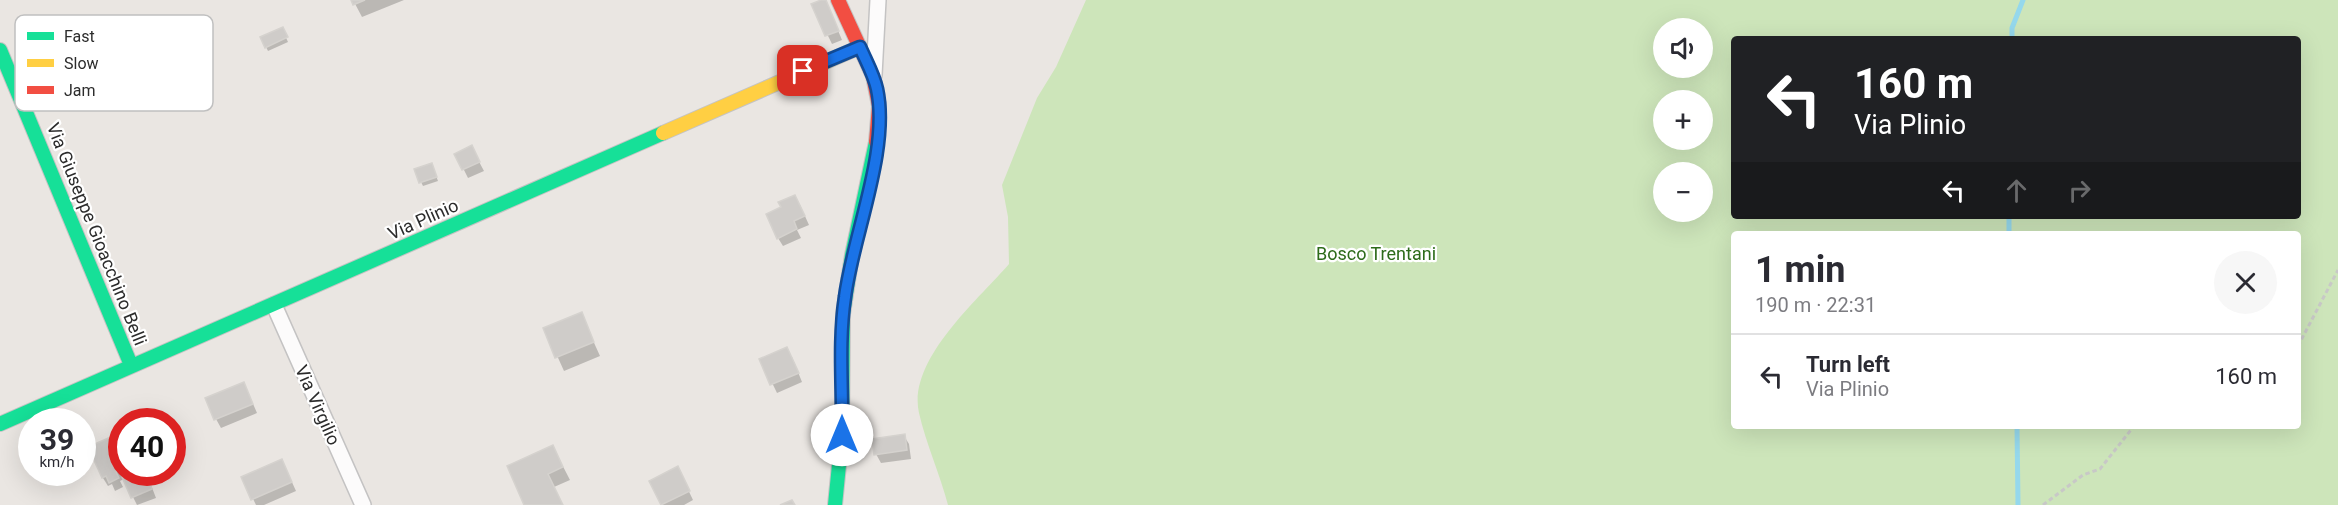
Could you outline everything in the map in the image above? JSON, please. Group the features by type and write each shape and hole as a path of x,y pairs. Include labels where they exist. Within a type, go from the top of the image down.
{"street":[{"path":"835,505 842,435 844,305 872,172 879,123 879,99 873,76 838,0"},
{"path":"873,76 878,0"},
{"name":"Via Plinio","path":"0,424 860,47"},
{"name":"Via Giuseppe Gioacchino Belli","path":"0,50 15,86"},
{"name":"Via Giuseppe Gioacchino Belli","path":"25,111 131,365"},
{"name":"Via Virgilio","path":"274,304 363,505"}],"path":[{"path":"2301,340 2338,270"},
{"path":"2043,505 2084,475 2100,469 2132,429"}],"green space":[{"name":"Bosco Trentani","path":"1086,0 2338,0 2338,505 948,505 922,425 918,393 924,372 948,332 1009,264 1008,217 1002,185 1037,98 1056,67"}],"building":[{"path":"351,0 365,0 353,5"},
{"path":"826,0 839,31 825,36 811,4"},
{"path":"283,27 288,37 265,48 260,37"},
{"path":"472,145 480,162 462,170 454,154"},
{"path":"432,163 437,177 419,183 414,169"},
{"path":"795,195 805,216 794,221 797,229 777,239 766,214 781,207 778,202"},
{"path":"582,312 594,342 555,358 543,328"},
{"path":"787,347 799,373 770,385 759,359"},
{"path":"244,382 253,404 214,420 205,398"},
{"path":"905,434 907,450 874,455 872,439"},
{"path":"108,438 108,481 106,476 102,478 96,465 96,443"},
{"path":"553,445 563,467 548,474 563,505 524,505 507,466"},
{"path":"282,459 292,482 251,500 241,477"},
{"path":"678,466 690,491 661,505 649,481"},
{"path":"126,486 151,486 152,489 131,498"},
{"path":"792,500 795,505 780,505"}],"waterway":[{"path":"2012,36 2012,28 2023,0"},
{"path":"2009,219 2009,231"},
{"path":"2017,429 2018,505"}],"traffic: fast":[{"path":"0,50 15,86"},
{"path":"25,111 131,365"},
{"path":"0,424 663,133"},
{"path":"835,505 842,435 843,314 852,255 876,142"}],"traffic: slow":[{"path":"663,133 860,47"}],"traffic: jam":[{"path":"838,0 873,76 879,106 876,142"}],"route":[{"path":"803,71 860,47 873,76 879,99 875,157 845,295 842,346 842,435"}]}
